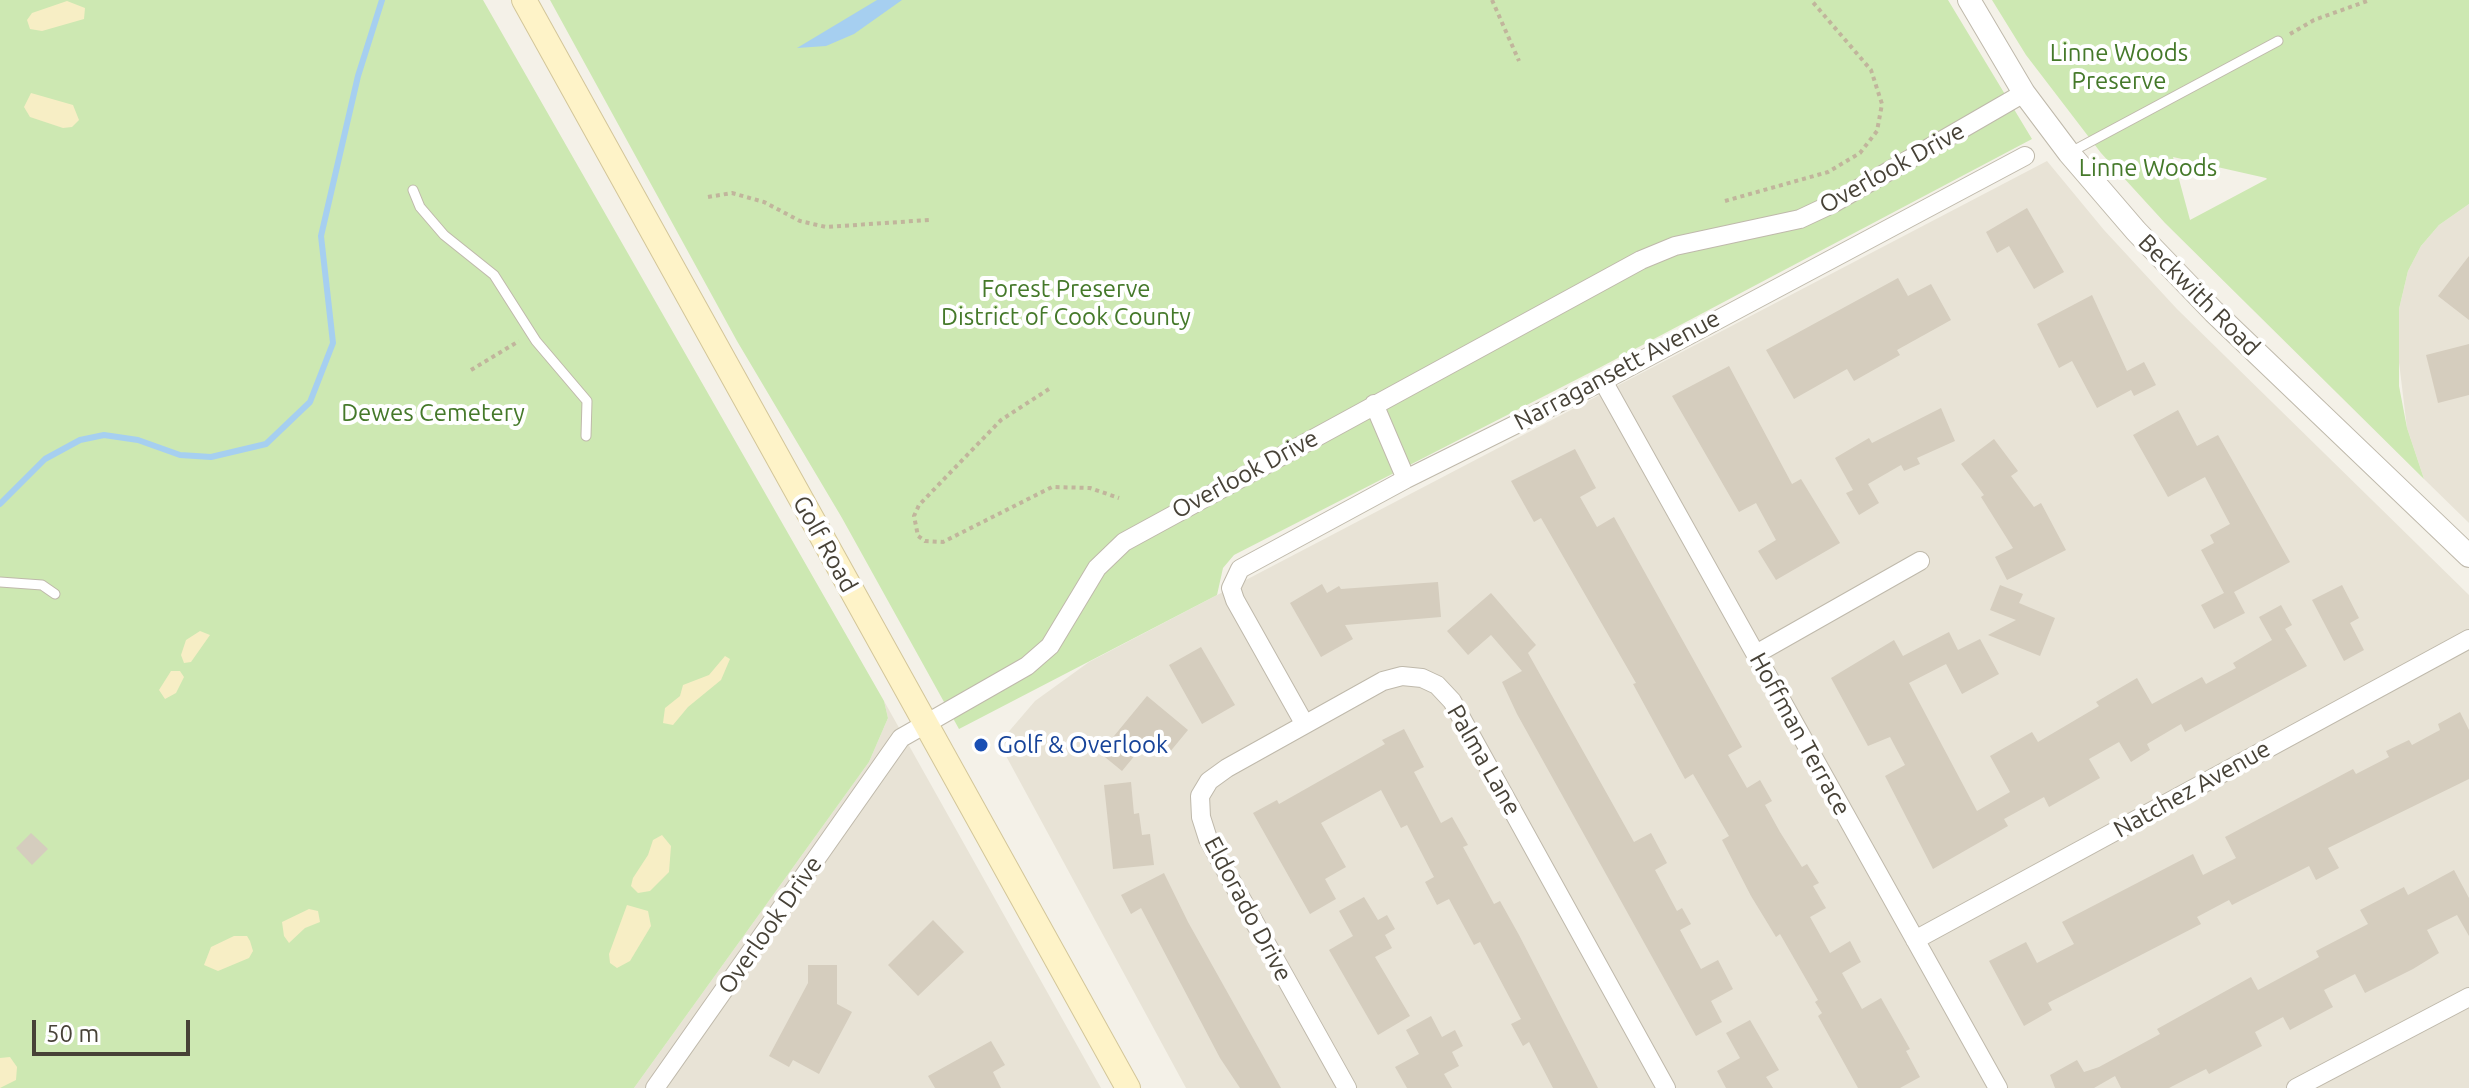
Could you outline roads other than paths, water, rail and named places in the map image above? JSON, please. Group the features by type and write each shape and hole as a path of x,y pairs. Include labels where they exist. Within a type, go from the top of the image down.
{"main road":[{"name":"Golf Road","path":"524,0 1128,1088"}],"street":[{"name":"Beckwith Road","path":"1969,0 2024,93 2069,153 2136,231 2214,312 2469,556"},
{"name":"Overlook Drive","path":"655,1088 901,738 924,722 996,685 1050,646 1097,568 1124,542 1641,260 1675,246 1800,219 1832,204 2024,93"},
{"name":"Narragansett Avenue","path":"1304,723 1235,600 1231,588 1240,569 1406,479 1603,381 2025,156"},
{"name":"Hoffman Terrace","path":"1603,381 1998,1088"},
{"path":"1374,404 1406,479"},
{"path":"1756,654 1920,561"},
{"name":"Natchez Avenue","path":"1915,940 2469,639"},
{"name":"Palma Lane","path":"1304,723 1383,681 1412,677 1437,685 1452,701 1666,1088"},
{"name":"Eldorado Drive","path":"1304,723 1209,781 1200,796 1201,817 1208,839 1347,1088"},
{"path":"2296,1088 2469,997"}],"lane":[{"path":"2069,153 2278,41"},
{"path":"413,190 420,207 444,235 494,275 531,334 587,401 586,436"},
{"path":"0,582 42,585 55,594"}],"water":[{"path":"877,0 902,0 854,34 826,46 797,48"}],"waterway":[{"path":"0,504 45,459 80,440 104,435 138,440 180,455 211,457 266,444 310,402 333,343 321,236 358,76 382,0"}],"place":[{"name":"Golf & Overlook","path":"981,745"}],"park label":[{"name":"Linne Woods Preserve","path":"2119,67"},
{"name":"Linne Woods","path":"2148,168"},
{"name":"Forest Preserve District of Cook County","path":"1066,303"},
{"name":"Dewes Cemetery","path":"433,413"}]}
